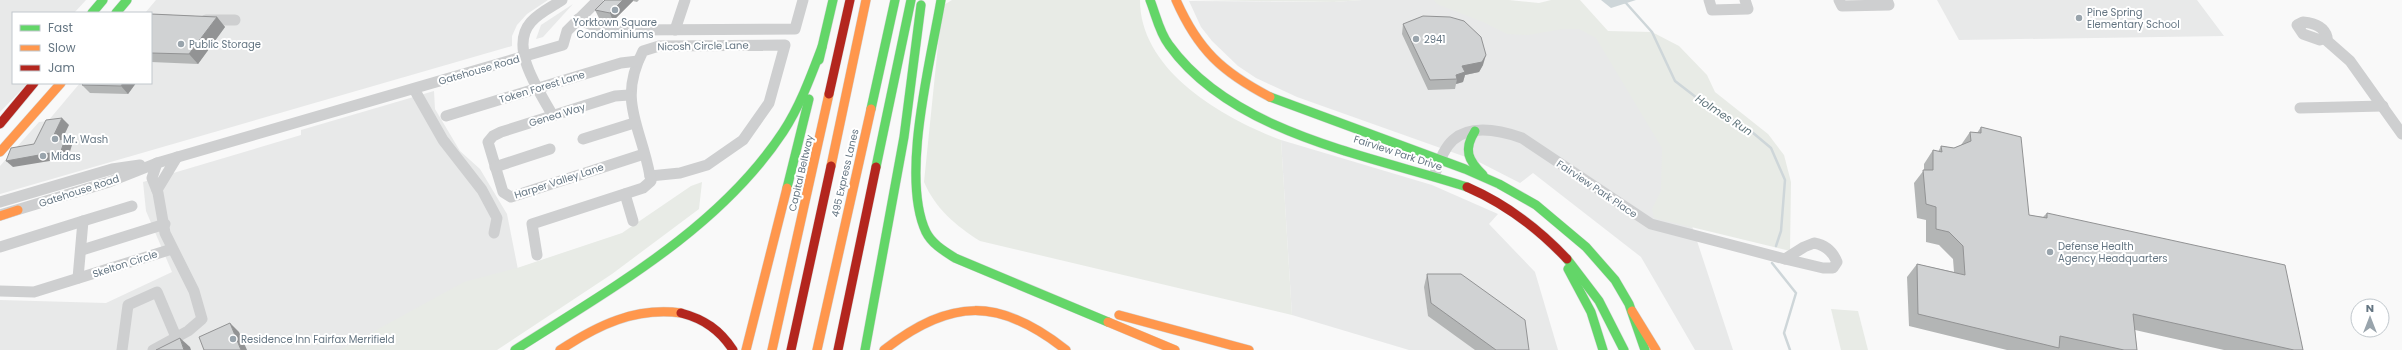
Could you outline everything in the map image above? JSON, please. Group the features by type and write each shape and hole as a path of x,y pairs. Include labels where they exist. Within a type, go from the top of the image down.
{"main road":[{"path":"93,12 103,0"},
{"path":"117,12 127,0"},
{"path":"746,350 833,0"},
{"name":"Capital Beltway","path":"772,350 850,0"},
{"name":"495 Express Lanes","path":"791,350 866,0"},
{"name":"495 Express Lanes","path":"817,350 895,0"},
{"path":"838,350 911,0"},
{"path":"864,350 904,137 922,9 920,0"},
{"path":"942,0 915,181 919,216 925,231 936,246 955,258 1026,289 1175,350"},
{"name":"Fairview Park Drive","path":"1150,0 1161,31 1181,61 1205,84 1234,106 1292,131 1434,176 1473,190 1509,210 1544,238 1580,274 1597,295 1608,312 1624,350"},
{"name":"Fairview Park Drive","path":"1176,0 1184,21 1195,40 1216,64 1241,82 1287,105 1442,160 1488,179 1541,209 1576,238 1614,280 1632,311 1645,350"},
{"path":"515,350 668,245 715,207 744,179 774,144 790,121 801,99 822,47"},
{"path":"0,124 33,84"},
{"path":"0,152 60,84"},
{"path":"1475,131 1467,143 1467,157 1488,179"},
{"path":"1559,253 1590,312 1602,350"},
{"path":"1026,289 1249,350"},
{"path":"884,350 907,331 933,317 981,309 1004,312 1030,321 1046,330 1066,350"},
{"path":"560,350 604,323 637,313 660,311 677,312 707,321 724,334 733,350"},
{"path":"1632,311 1656,350"}],"street":[{"path":"553,116 529,74 523,39 528,26 538,15 562,0"},
{"path":"598,0 578,19 594,26 628,30 795,29 803,0"},
{"path":"675,30 684,0"},
{"path":"1709,0 1712,10 1748,9 1745,0"},
{"path":"1839,0 1842,6 1890,5 1887,0"},
{"name":"Gatehouse Road","path":"0,215 109,182 156,163 563,45 567,31 578,19"},
{"path":"197,20 235,20"},
{"path":"2325,39 2350,61 2402,134"},
{"name":"Nicosh Circle Lane","path":"638,61 644,51 659,46 785,45 769,104 743,140 707,165 680,173 650,176"},
{"path":"536,254 532,224 625,194 648,185 651,181 634,123 629,95 638,61"},
{"name":"Token Forest Lane","path":"446,116 621,63 638,61"},
{"path":"414,89 443,140 482,190 497,218 494,232"},
{"name":"Genea Way","path":"488,142 492,136 500,132 615,96 629,95"},
{"path":"2300,108 2383,106"},
{"path":"583,139 634,123"},
{"name":"Fairview Park Place","path":"1434,176 1454,139 1475,131 1511,133 1522,138 1636,216 1651,224 1785,259"},
{"name":"Harper Valley Lane","path":"488,142 503,192 511,197 644,154"},
{"path":"495,167 550,149"},
{"path":"158,190 177,157"},
{"path":"153,350 196,326 202,320 202,312 167,239 165,224 161,213 158,190 152,178 156,163"},
{"name":"Gatehouse Road","path":"0,202 112,169 156,163"},
{"path":"625,194 633,221"},
{"path":"0,247 132,206"},
{"name":"Skelton Circle","path":"78,278 82,250 83,221"},
{"path":"82,250 165,224"},
{"name":"Skelton Circle","path":"0,291 34,292 172,249"},
{"path":"122,350 128,305 157,292 176,337"}],"shaded area":[{"path":"0,0 86,0 75,12 12,12 12,84 27,84 0,112"},
{"path":"156,0 548,0 527,14 517,25 512,36 512,46 0,194 0,166 39,122 48,121 79,84 152,84 152,12 146,12"},
{"path":"952,0 1140,0 1144,25 1154,49 1169,70 1211,105 1258,131 1281,140 1292,315 980,241 947,216 934,200 924,182 942,6"},
{"path":"1189,0 1362,0 1334,2"},
{"path":"1362,0 1484,0 1518,15 1576,3 1614,44 1632,44 1733,350 1695,350 1641,257 1533,173 1520,183 1477,161 1297,97 1256,78 1238,66 1212,41 1201,27 1189,1 1334,2"},
{"path":"1434,0 1509,0 1539,3 1551,0 1580,0 1608,31 1652,32 1679,46 1707,75 1715,92 1768,134 1784,155 1791,182 1790,251 1654,218 1652,209 1661,191 1662,148 1596,38 1579,29 1563,29 1528,35 1507,34 1483,22 1437,4"},
{"path":"1601,0 1636,0 1611,8"},
{"name":"Pine Spring Elementary School","path":"1937,0 2197,0 2224,36 1959,40"},
{"path":"573,4 543,37 536,39 541,25"},
{"path":"434,91 435,109 460,151 480,169 507,214 525,305 449,350 0,350 0,300 106,303 172,272 146,211 143,182 301,135 301,130"},
{"path":"1281,140 1432,185 1498,214 1489,224 1535,272 1558,350 1409,350 1292,315"},
{"path":"702,182 699,209 612,274 497,350 340,350 464,282 517,268 622,233 691,186"},
{"path":"1831,309 1858,311 1868,350 1841,350"}],"building":[{"path":"605,0 623,0 610,13 595,10"},
{"path":"152,14 217,17 189,54 152,53"},
{"path":"1423,16 1450,17 1464,21 1481,37 1486,55 1482,62 1462,66 1465,72 1456,75 1457,79 1430,80 1403,24"},
{"path":"83,84 122,84 121,86 82,85"},
{"path":"62,118 51,141 65,139 61,151 6,161 11,148 34,144 46,120"},
{"name":"Defense Health Agency Headquarters","path":"1981,127 2021,137 2029,215 2047,218 2047,213 2285,265 2303,350 2294,350 2133,314 2137,350 2124,350 2060,336 2059,348 1918,314 1917,264 1965,275 1963,246 1949,232 1936,229 1936,207 1926,204 1923,170 1933,170 1933,150 1942,152 1941,146 1954,148 1971,141 1970,132 1981,133"},
{"path":"1427,274 1461,274 1525,320 1529,350 1496,350 1431,303"},
{"path":"230,323 241,350 204,350 199,337"},
{"path":"180,338 184,350 156,350"}],"waterway":[{"name":"Holmes Run","path":"1620,0 1626,3 1652,32 1675,81 1710,108 1746,127 1771,148 1785,180 1781,231 1776,246"},
{"name":"Holmes Run","path":"1772,263 1796,293 1784,333 1790,350"}],"traffic: fast":[{"path":"93,12 103,0"},
{"path":"117,12 127,0"},
{"path":"819,60 833,0"},
{"path":"871,109 895,0"},
{"path":"876,167 911,0"},
{"path":"941,0 926,85 917,153 916,185 919,212 926,232 939,247 955,258 1108,322"},
{"path":"1150,0 1169,45 1195,75 1227,99 1264,119 1304,136 1347,151 1467,187"},
{"path":"865,350 904,137 921,5"},
{"path":"515,350 623,280 696,226 729,196 758,165 783,132 814,69 822,47"},
{"path":"1270,97 1465,169 1499,184 1536,205 1586,247 1615,280 1629,304 1645,350"},
{"path":"787,188 809,99"},
{"path":"1475,131 1470,138 1467,154 1469,159 1483,175"},
{"path":"1567,259 1599,301 1624,350"},
{"path":"1568,269 1591,312 1603,350"}],"traffic: slow":[{"path":"831,166 866,0"},
{"path":"1176,0 1193,34 1212,59 1237,79 1270,97"},
{"path":"0,152 60,84"},
{"path":"772,350 829,94"},
{"path":"817,350 871,109"},
{"path":"746,350 787,188"},
{"path":"0,216 18,210"},
{"path":"884,350 906,333 929,320 952,312 975,310 998,312 1021,320 1044,332 1066,350"},
{"path":"560,350 602,325 632,314 648,311 681,313"},
{"path":"1632,311 1656,350"},
{"path":"1119,315 1249,350"},
{"path":"1108,322 1175,350"}],"traffic: jam":[{"path":"829,94 850,0"},
{"path":"0,124 33,84"},
{"path":"791,350 831,166"},
{"path":"838,350 876,167"},
{"path":"1467,187 1495,200 1521,217 1546,237 1567,259"},
{"path":"681,313 705,321 723,336 733,350"}],"place":[{"name":"Yorktown Square Condominiums","path":"615,10"},
{"name":"Pine Spring Elementary School","path":"2079,18"},
{"name":"2941","path":"1416,39"},
{"name":"Public Storage","path":"181,44"},
{"name":"Mr. Wash","path":"55,139"},
{"name":"Midas","path":"43,156"},
{"name":"Defense Health Agency Headquarters","path":"2050,252"},
{"name":"Residence Inn Fairfax Merrifield","path":"233,339"}]}
